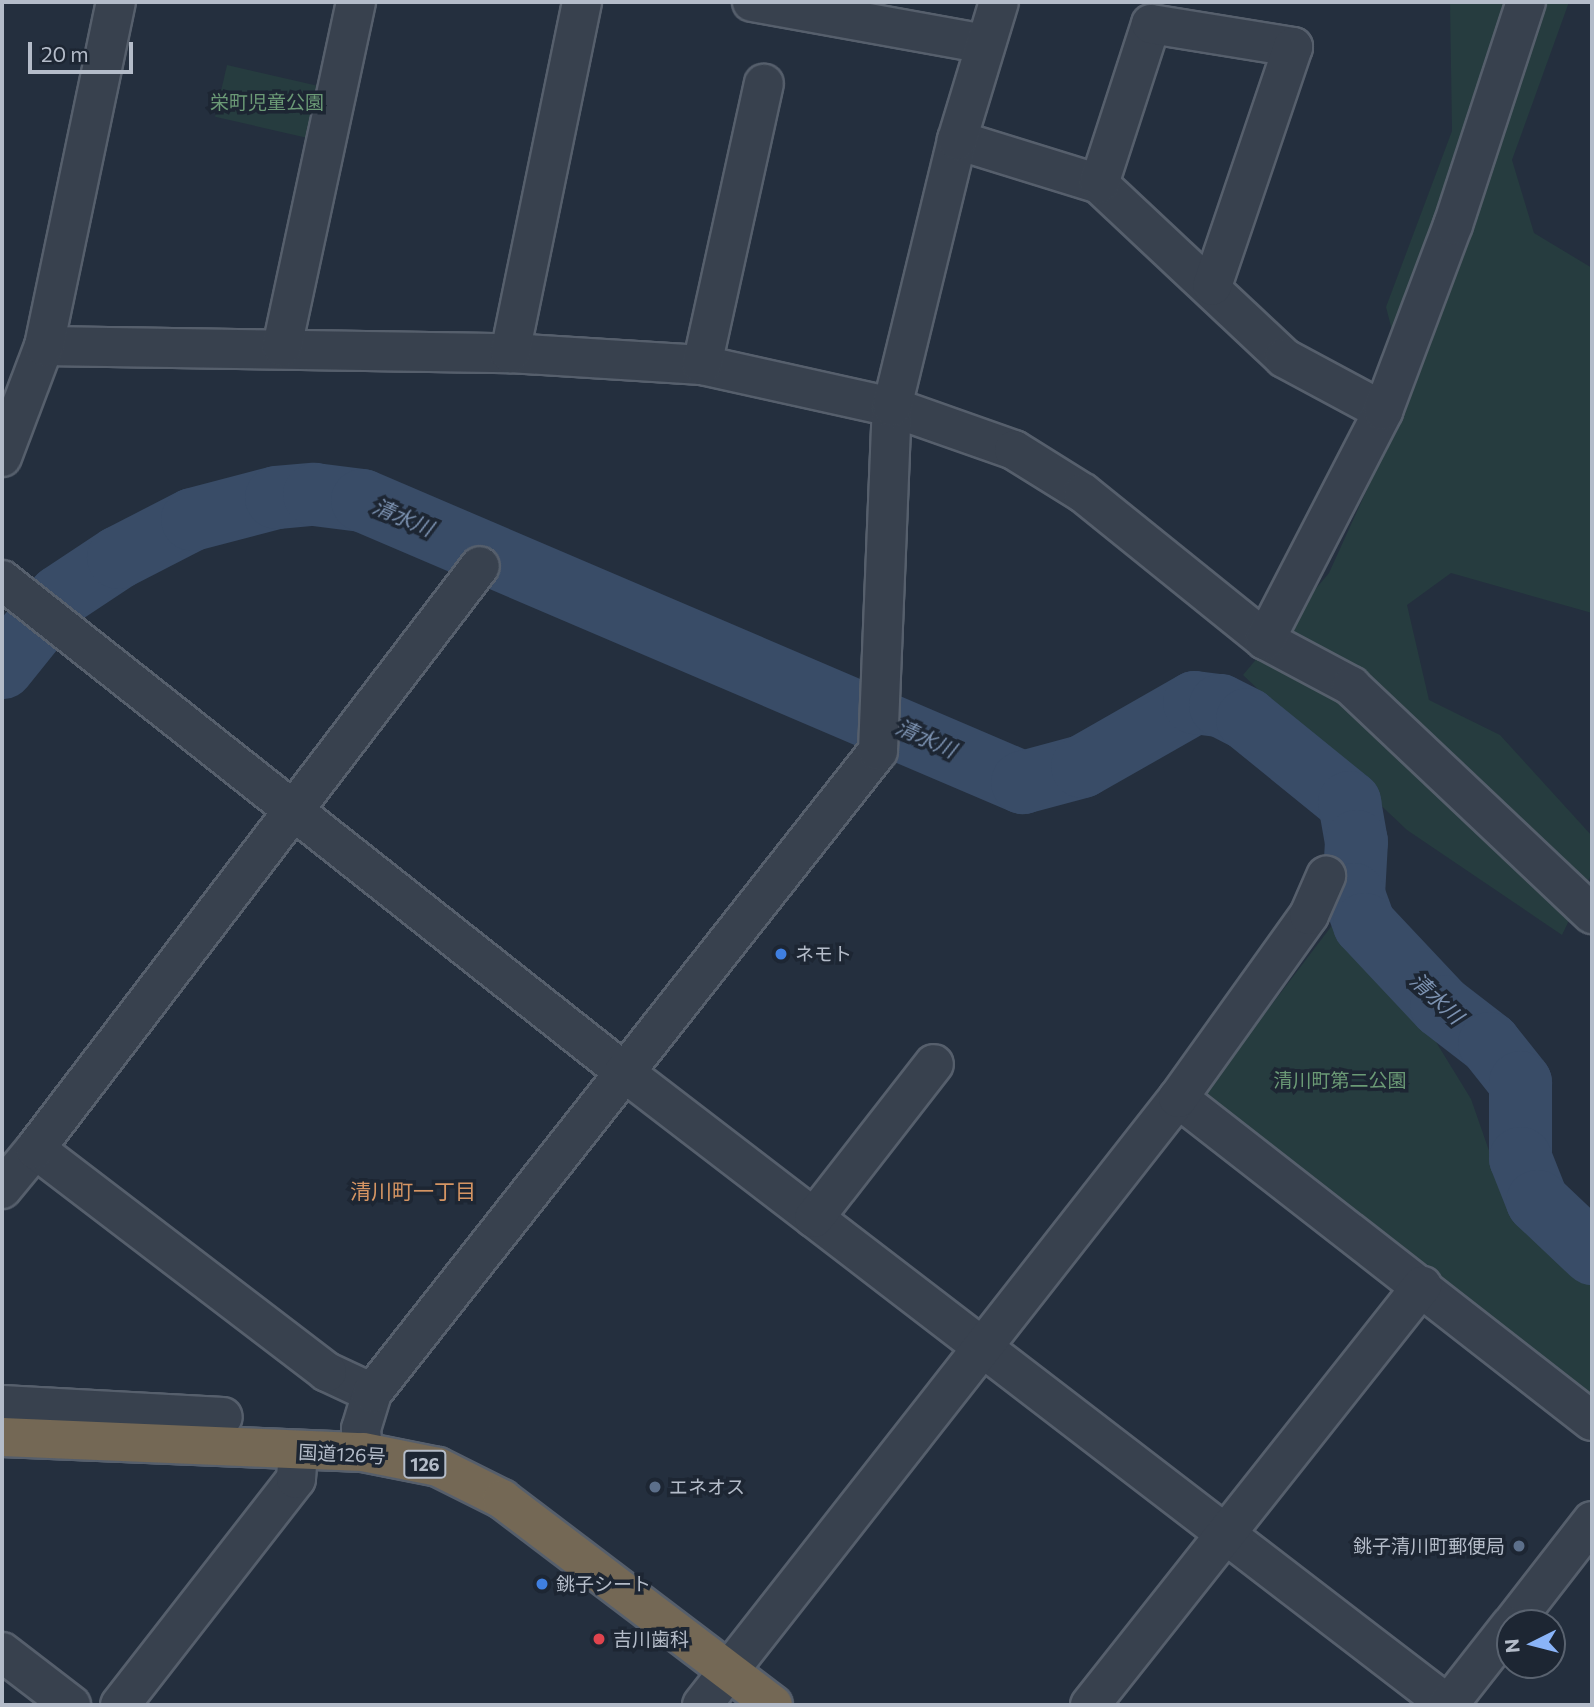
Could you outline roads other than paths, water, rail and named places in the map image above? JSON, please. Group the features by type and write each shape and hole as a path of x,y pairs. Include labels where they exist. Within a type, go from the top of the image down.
{"highway":[{"name":"国道126号","path":"2,1437 298,1452 363,1452 438,1467 502,1499 772,1705"}],"street":[{"path":"2,457 44,346 116,2"},
{"path":"282,347 356,2"},
{"path":"510,353 582,2"},
{"path":"752,2 985,44"},
{"path":"363,1452 361,1429 372,1393 877,751 882,714 892,407 957,140 999,2"},
{"path":"1265,640 1383,411 1453,225 1526,2"},
{"path":"1099,184 1151,24 1293,47 1212,286"},
{"path":"702,365 764,84"},
{"path":"957,140 1099,184 1212,286 1284,358 1383,411"},
{"path":"44,346 282,347 510,353 702,365 892,407 1014,450 1083,493 1265,640 1351,685 1592,914"},
{"path":"2,1189 36,1149 292,805 480,566"},
{"path":"15,590 292,805 624,1072 981,1348 1225,1531 1448,1705 1496,1644"},
{"path":"702,1705 1178,1098 1309,915 1326,876"},
{"path":"814,1218 934,1064"},
{"path":"1178,1098 1592,1421"},
{"path":"36,1149 327,1372 372,1393"},
{"path":"1090,1705 1225,1531 1422,1286"},
{"path":"2,1405 223,1418"},
{"path":"120,1705 296,1479 298,1452"},
{"path":"1525,1609 1587,1538"},
{"path":"2,1652 71,1705"}],"waterway":[{"name":"清水川","path":"2,667 59,596 118,557 192,519 276,497 314,494 362,500 1022,782 1082,766 1194,702 1220,705 1247,719 1349,802 1356,841 1353,894 1364,924 1441,1006 1489,1043 1520,1082 1520,1158 1537,1201 1592,1253"}],"place":[{"name":"ネモト","path":"781,954"},
{"name":"エネオス","path":"655,1487"},
{"name":"銚子清川町郵便局","path":"1519,1546"},
{"name":"銚子シート","path":"542,1584"},
{"name":"吉川歯科","path":"599,1639"}],"district":[{"name":"清川町一丁目","path":"413,1191"}],"park label":[{"name":"栄町児童公園","path":"267,102"},
{"name":"清川町第二公園","path":"1340,1080"}]}
